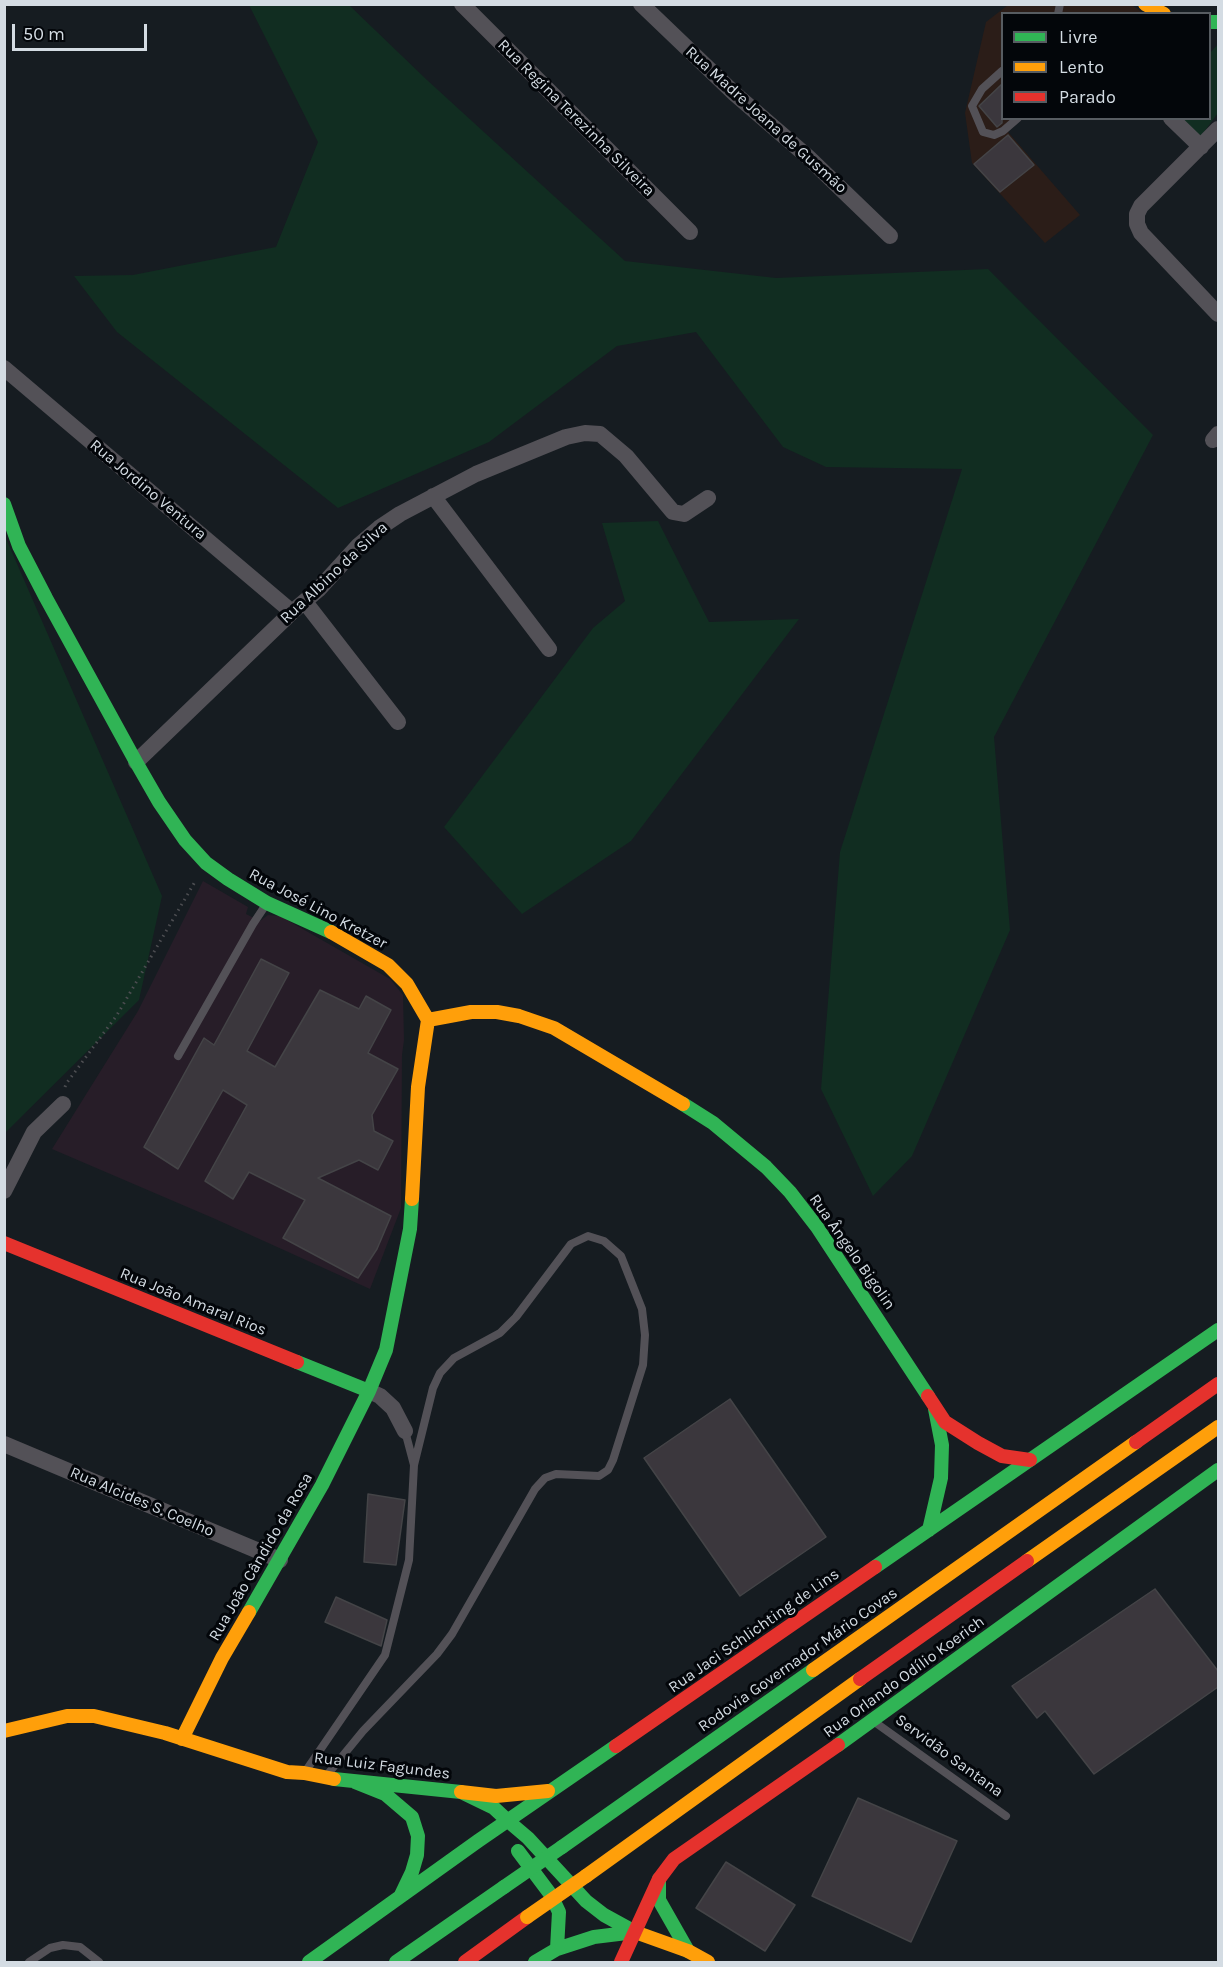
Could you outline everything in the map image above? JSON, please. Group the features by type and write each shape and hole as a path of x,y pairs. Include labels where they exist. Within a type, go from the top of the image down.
{"main road":[{"path":"1145,4 1160,12"},
{"name":"Rua José Lino Kretzer","path":"4,504 19,546 136,762 159,802 185,840 206,863 267,903 335,934 388,964 407,984 428,1020"},
{"name":"Rua Ângelo Bigolin","path":"428,1020 471,1011 497,1012 519,1016 554,1028 588,1046 713,1123 738,1142 782,1184 818,1227 945,1422 1002,1456 1030,1460"},
{"path":"369,1391 386,1350 410,1229 418,1087 428,1020"},
{"name":"Rua João Amaral Rios","path":"4,1243 369,1391"},
{"name":"Rua Jaci Schlichting de Lins","path":"309,1962 401,1895 1218,1330"},
{"name":"Rodovia Governador Mário Covas","path":"396,1962 1218,1384"},
{"name":"Rua João Cândido da Rosa","path":"182,1739 222,1658 322,1485 369,1391"},
{"path":"929,1530 941,1478 942,1445 934,1405"},
{"path":"465,1962 902,1649 1218,1428"},
{"name":"Rua Orlando Odílio Koerich","path":"621,1962 658,1879 674,1859 873,1721 1218,1470"},
{"name":"Rua Luiz Fagundes","path":"4,1731 57,1718 94,1716 125,1722 287,1772 355,1782 461,1792 494,1808 528,1838 586,1901 604,1915 635,1932 688,1951 708,1962"},
{"path":"355,1782 385,1794 412,1817 418,1836 417,1855 401,1895"},
{"path":"461,1792 496,1796 551,1791"},
{"path":"508,1821 515,1847 551,1895 559,1912 557,1949"},
{"path":"658,1879 659,1900 662,1908 688,1951"},
{"path":"535,1962 557,1949 594,1937 635,1932"}],"street":[{"name":"Rua Regina Terezinha Silveira","path":"462,4 690,232"},
{"name":"Rua Madre Joana de Gusmão","path":"641,4 735,94 808,157 890,236"},
{"path":"1172,120 1201,147"},
{"path":"1218,129 1141,206 1137,214 1137,224 1146,239 1218,314"},
{"name":"Rua Jordino Ventura","path":"4,368 299,607 398,722"},
{"name":"Rua Albino da Silva","path":"136,762 379,528 400,514 476,474 566,437 585,433 600,434 626,456 673,512 684,514 708,498"},
{"path":"433,496 549,649"},
{"path":"4,1191 34,1132 63,1104"},
{"path":"369,1391 381,1396 393,1408 405,1431"},
{"name":"Rua Alcides S. Coelho","path":"4,1444 280,1560"}],"lane":[{"path":"1001,72 982,89 972,106 983,132 994,135 1003,131 1016,120"},
{"path":"178,1056 267,903"},
{"path":"304,1773 385,1655 409,1560 414,1465 433,1388 440,1373 454,1358 500,1333 516,1317 571,1244 588,1236 604,1241 621,1256 642,1309 645,1345 643,1365 608,1470 599,1476 556,1474 546,1478 535,1489 452,1634 363,1731 325,1778"},
{"path":"405,1431 414,1465"},
{"name":"Servidão Santana","path":"873,1721 1006,1816"},
{"path":"29,1962 50,1948 63,1945 80,1947 99,1962"}],"path":[{"path":"63,1104 66,1083 117,1016 206,863"}],"shaded area":[{"path":"1008,5 1132,5 1142,12 1001,12 1001,120 1021,120 1008,132 1080,215 1045,243 972,163 965,113 986,22"},
{"path":"203,881 248,907 246,914 260,921 268,915 280,916 390,979 403,995 401,1208 370,1289 52,1149 138,1011"}],"green space":[{"path":"249,5 349,5 427,80 625,261 776,278 988,269 1153,435 994,737 1010,930 912,1156 873,1196 821,1089 840,852 962,469 826,467 783,447 696,332 617,346 489,442 338,508 117,332 74,276 133,275 276,247 318,142"},
{"path":"1218,44 1218,113 1201,136 1181,120 1211,120 1211,52"},
{"path":"658,521 709,622 799,619 631,841 522,914 444,827 593,628 625,601 602,523"},
{"path":"4,534 162,896 139,1000 5,1133"}],"building":[{"path":"1001,85 1002,123 997,127 979,106"},
{"path":"1008,135 1034,165 1000,192 974,164"},
{"path":"261,959 289,973 247,1051 275,1067 320,990 359,1009 366,996 391,1010 368,1053 398,1069 372,1115 374,1131 393,1141 378,1170 359,1160 318,1178 391,1216 377,1249 358,1278 283,1238 305,1200 249,1172 233,1199 205,1181 247,1105 223,1090 178,1169 144,1147 204,1038 214,1045"},
{"path":"730,1399 826,1537 740,1596 644,1458"},
{"path":"368,1494 405,1500 396,1565 364,1562"},
{"path":"1155,1589 1218,1671 1218,1687 1094,1774 1045,1711 1037,1718 1012,1686"},
{"path":"336,1597 387,1620 381,1646 325,1622"},
{"path":"858,1798 957,1841 911,1942 812,1896"},
{"path":"726,1862 795,1905 765,1951 696,1908"}],"traffic: fast":[{"path":"1211,22 1218,22"},
{"path":"4,504 19,546 46,598 136,762 159,802 185,840 206,863 228,879 267,903 331,932"},
{"path":"683,1104 713,1123 766,1167 790,1192 817,1227 928,1396"},
{"path":"249,1612 322,1485 369,1391 386,1350 410,1229 412,1199"},
{"path":"875,1567 1218,1330"},
{"path":"297,1362 369,1391"},
{"path":"929,1530 941,1478 942,1445 935,1409"},
{"path":"838,1745 1218,1470"},
{"path":"562,1847 813,1670"},
{"path":"309,1962 616,1746"},
{"path":"334,1779 461,1792 494,1808 508,1821"},
{"path":"355,1782 385,1794 412,1817 418,1836 417,1855 401,1895"},
{"path":"508,1821 528,1838 586,1901 604,1915 635,1932"},
{"path":"504,1887 562,1847"},
{"path":"518,1851 551,1895 559,1912 557,1949"},
{"path":"659,1879 659,1900 688,1951"},
{"path":"396,1962 504,1887"},
{"path":"535,1962 557,1949 594,1937 635,1932"}],"traffic: slow":[{"path":"1145,4 1160,12"},
{"path":"331,932 388,965 407,984 428,1020 418,1087 412,1199"},
{"path":"428,1020 471,1012 497,1012 519,1016 554,1028 683,1104"},
{"path":"1027,1561 1218,1427"},
{"path":"813,1670 1136,1442"},
{"path":"182,1739 222,1658 249,1612"},
{"path":"586,1876 860,1679"},
{"path":"4,1731 67,1716 94,1716 165,1733 287,1772 334,1779"},
{"path":"461,1792 496,1796 548,1791"},
{"path":"527,1917 586,1876"},
{"path":"635,1932 688,1951 708,1962"}],"traffic: jam":[{"path":"4,1243 297,1362"},
{"path":"1136,1442 1218,1384"},
{"path":"928,1396 945,1422 978,1443 1002,1456 1030,1460"},
{"path":"860,1679 1027,1561"},
{"path":"616,1746 875,1567"},
{"path":"621,1962 659,1879 674,1859 838,1745"},
{"path":"465,1962 527,1917"}]}
